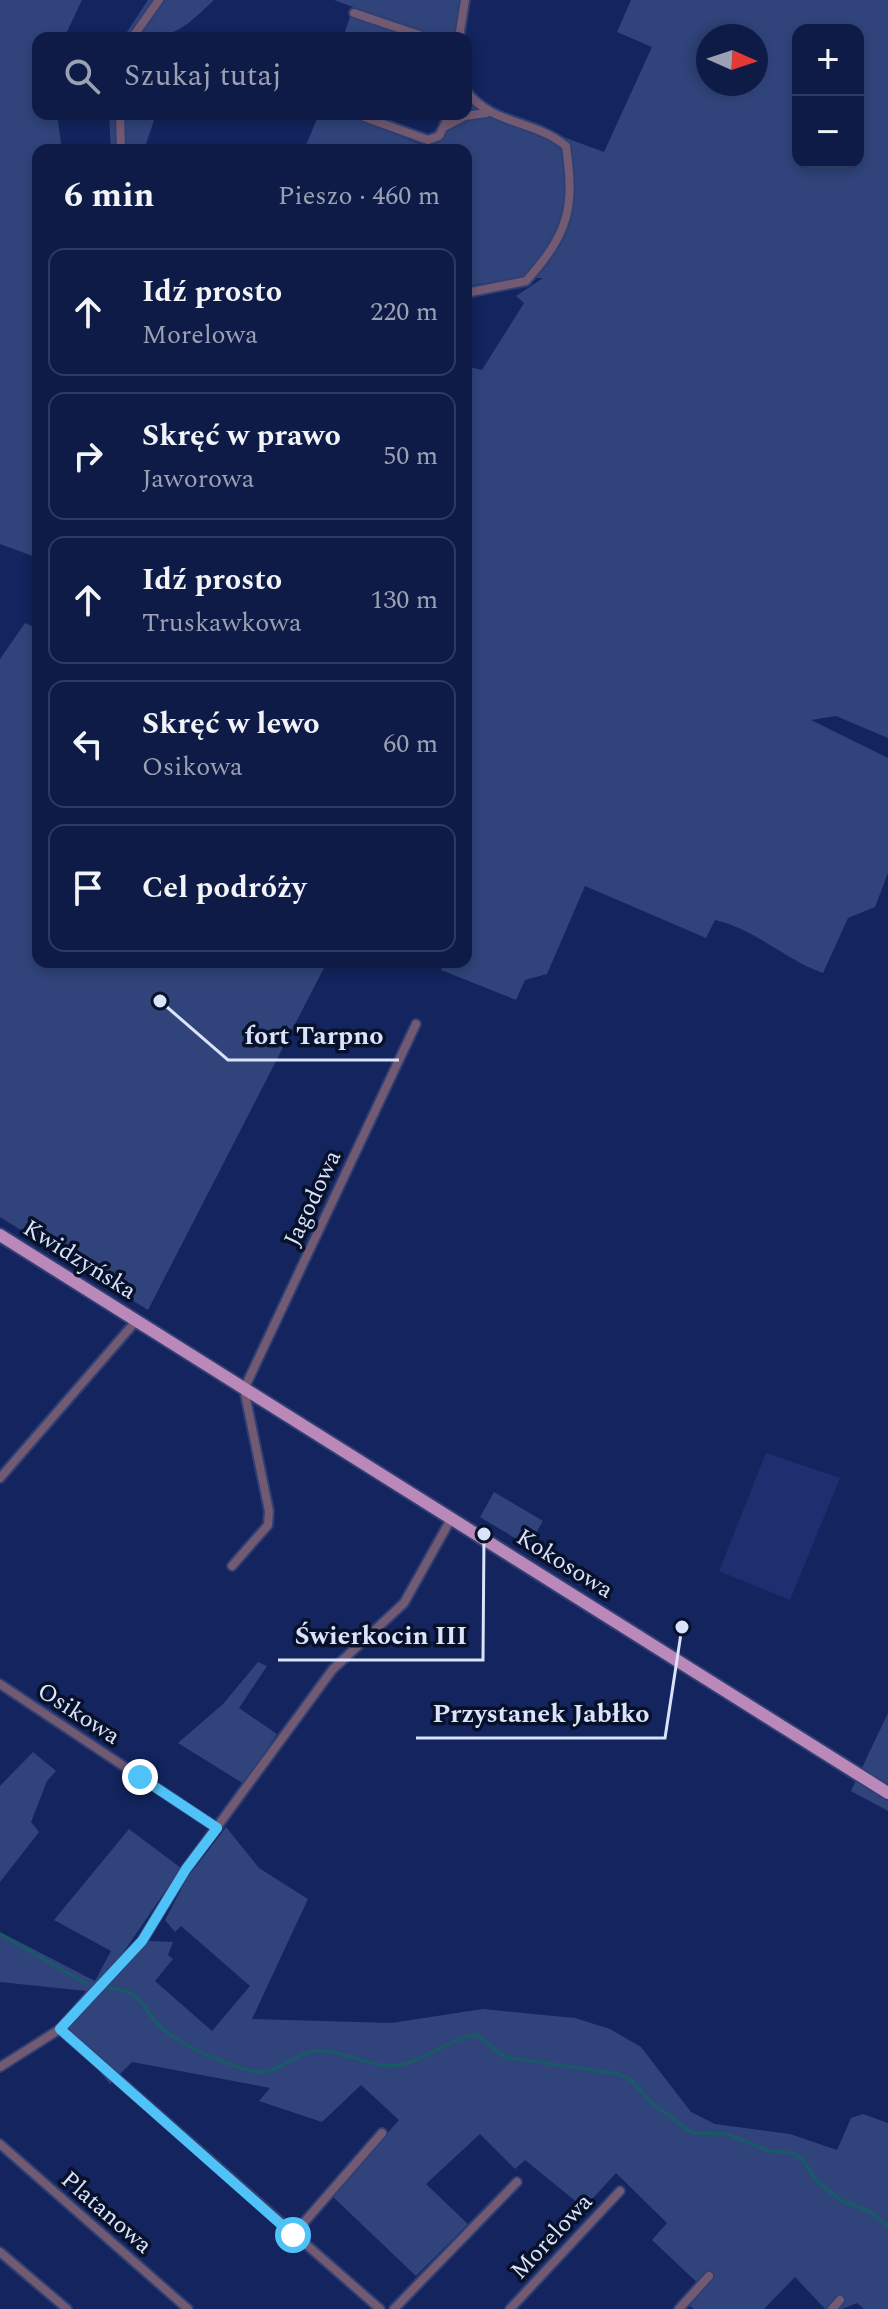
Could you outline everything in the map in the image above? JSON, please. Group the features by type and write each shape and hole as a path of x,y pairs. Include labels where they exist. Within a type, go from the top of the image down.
{"main road":[{"name":"Kwidzyńska","path":"0,1235 136,1321"},
{"name":"Kokosowa","path":"136,1321 888,1793"}],"street":[{"path":"136,32 159,0"},
{"path":"460,32 465,0"},
{"path":"354,13 410,32"},
{"path":"472,98 486,113"},
{"path":"472,115 486,113 553,134 566,146 571,186 569,216 540,265 526,281 472,292"},
{"path":"120,120 121,144"},
{"path":"371,120 422,140 439,136 447,120"},
{"path":"444,128 458,120"},
{"name":"Jagodowa","path":"244,1389 416,1024"},
{"path":"0,1478 136,1321"},
{"path":"232,1566 268,1525 269,1511 244,1389"},
{"path":"0,2067 60,2029 152,1928 186,1869 333,1669 404,1603 451,1519"},
{"name":"Osikowa","path":"0,1684 217,1828"},
{"path":"60,2029 380,2309"},
{"path":"293,2235 382,2133"},
{"name":"Platanowa","path":"0,2144 188,2309"},
{"path":"394,2309 517,2182"},
{"name":"Morelowa","path":"510,2309 620,2191"},
{"path":"0,2252 67,2309"},
{"path":"679,2309 709,2276"},
{"path":"832,2309 840,2300"}],"shaded area":[{"path":"0,0 82,0 67,32 32,32 32,120 58,120 61,144 32,144 32,556 0,544"},
{"path":"148,0 214,0 174,32 127,32"},
{"path":"334,0 469,0 466,32 345,32 353,7"},
{"path":"631,0 888,0 888,738 836,716 811,720 888,758 888,873 875,907 848,918 823,973 730,924 715,920 706,938 585,886 547,974 525,980 516,1000 441,970 472,968 472,368 482,370 524,303 516,296 543,278 472,285 472,144 423,144 436,132 440,120 472,120 472,96 487,109 604,152 652,47 617,32"},
{"path":"109,120 154,120 146,144 111,144"},
{"path":"316,120 359,120 419,144 306,144"},
{"path":"25,623 32,626 32,968 324,968 148,1310 0,1217 0,659"},
{"path":"766,1453 840,1478 790,1600 719,1571"},
{"path":"494,1492 543,1521 528,1546 480,1517"},
{"path":"258,1662 267,1666 239,1708 277,1734 244,1784 178,1743 223,1704"},
{"path":"888,1713 888,1811 851,1791"},
{"path":"33,1752 56,1771 47,1781 31,1822 39,1832 0,1882 0,1786"},
{"path":"226,1827 259,1868 308,1899 252,2019 391,2023 483,2009 575,2018 610,2029 641,2047 691,2112 715,2124 790,2134 837,2150 851,2118 863,2114 888,2123 888,2309 864,2309 857,2303 842,2309 825,2309 795,2277 764,2309 694,2309 690,2306 704,2289 652,2240 667,2223 616,2173 584,2208 525,2160 515,2169 480,2134 426,2184 468,2224 416,2276 332,2196 399,2120 361,2085 322,2122 259,2101 270,2088 132,2062 110,2084 59,2022 86,1991 0,1982 0,1932 95,1981 111,1951 54,1920 129,1829 181,1868 121,1956 130,1961 148,1941 173,1942 168,1955 173,1959 155,1981 212,2031 250,1986 181,1926 175,1932 165,1920 187,1878"}],"waterway":[{"path":"0,1934 87,1984"},
{"path":"104,1987 130,1993 143,2004 159,2026 188,2046 252,2071 269,2071 315,2051 393,2066 477,2035 505,2057 619,2074 632,2081 652,2103 692,2133 727,2134 769,2151 793,2153 804,2161 816,2180 840,2200 869,2211 888,2226"}],"place":[{"name":"fort Tarpno","path":"160,1001"},
{"name":"Świerkocin III","path":"484,1534"},
{"name":"Przystanek Jabłko","path":"682,1627"}],"route":[{"path":"140,1777 217,1828 186,1869 142,1941 60,2029 293,2235"}]}
